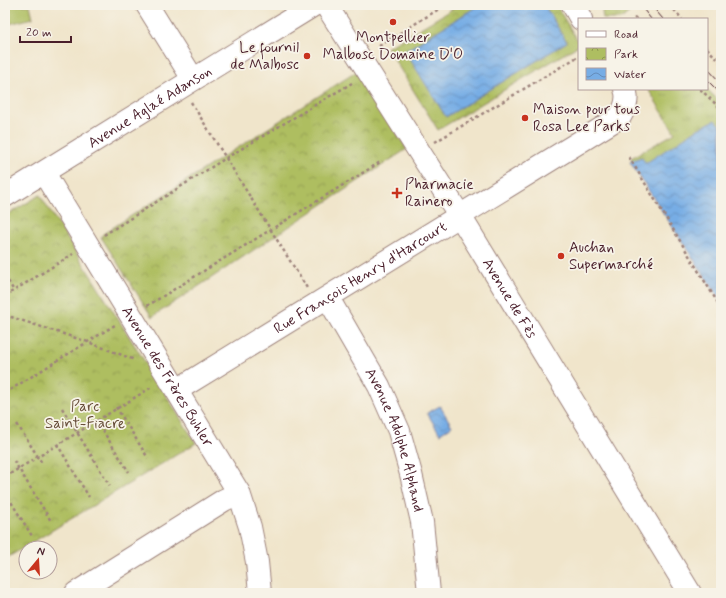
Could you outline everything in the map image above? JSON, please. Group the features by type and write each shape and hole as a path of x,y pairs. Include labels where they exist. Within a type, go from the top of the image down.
{"street":[{"path":"147,5 186,84"},
{"name":"Avenue Aglaé Adanson","path":"5,196 314,5"},
{"name":"Avenue de Fès","path":"326,5 460,216 690,593"},
{"path":"573,5 580,18"},
{"name":"Rue François Henry d'Harcourt","path":"177,390 620,117 625,108 627,95 625,90"},
{"name":"Avenue des Frères Buhler","path":"44,173 239,492 250,527 257,562 260,593"},
{"name":"Avenue Adolphe Alphand","path":"323,301 379,386 399,431 422,522 429,593"},
{"path":"76,593 239,492"}],"path":[{"path":"670,5 681,18"},
{"path":"379,46 439,9"},
{"path":"708,49 721,63"},
{"path":"434,144 578,57"},
{"path":"186,84 189,99 271,230 323,301"},
{"path":"5,296 226,158 339,90"},
{"path":"701,90 721,109"},
{"path":"630,157 721,308"},
{"path":"5,393 382,161"},
{"path":"5,276 14,291"},
{"path":"5,315 88,342 147,365 158,359"},
{"path":"116,407 148,458"},
{"path":"62,408 110,486"},
{"path":"96,420 129,472"},
{"path":"17,424 42,463"},
{"path":"57,444 89,497"},
{"path":"14,461 51,521"},
{"path":"5,492 32,536"}],"green space":[{"path":"5,5 30,5 33,18 5,25"},
{"path":"459,5 556,5 578,41 578,46 438,130 387,48"},
{"path":"605,5 626,5 631,11 622,18 603,18 602,12"},
{"path":"356,72 407,149 152,317 101,237 103,234"},
{"path":"649,90 708,90 721,103 721,300 631,158 675,133"},
{"name":"Parc Saint-Fiacre","path":"40,195 196,443 36,540 18,540 18,551 5,559 5,216"}],"water":[{"path":"479,5 544,5 567,42 446,117 405,51"},
{"path":"715,120 721,127 721,301 630,162 641,157 646,163 696,130"},
{"path":"440,406 452,426 440,434 427,413"}],"tram line":[{"path":"640,5 650,18"},
{"path":"651,5 662,18"},
{"path":"708,69 721,83"},
{"path":"708,81 721,94"}],"place":[{"name":"Montpellier Malbosc Domaine D'O","path":"393,22"},
{"name":"Le fournil de Malbosc","path":"307,56"},
{"name":"Maison pour tous Rosa Lee Parks","path":"525,118"},
{"name":"Pharmacie Rainero","path":"397,193"},
{"name":"Auchan Supermarché","path":"561,256"}]}
